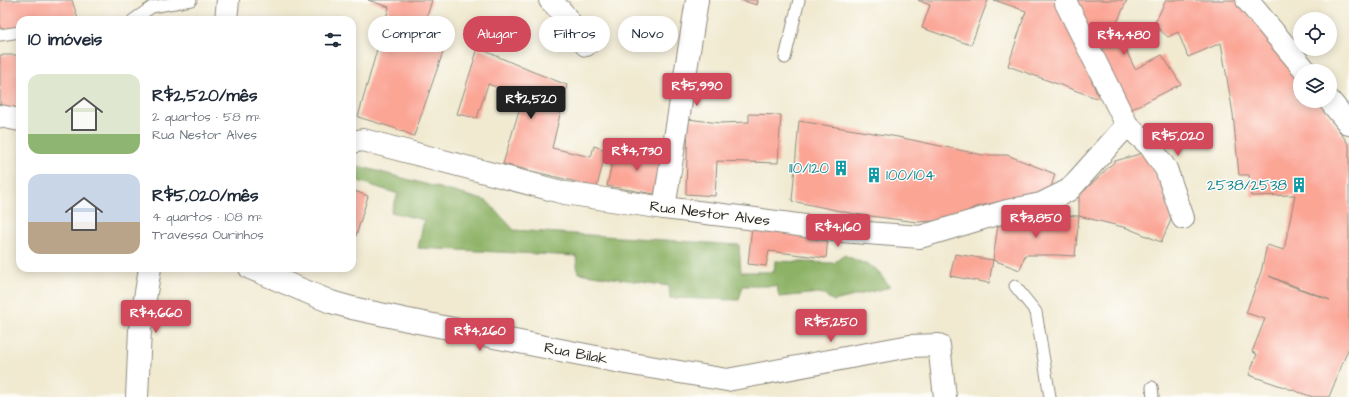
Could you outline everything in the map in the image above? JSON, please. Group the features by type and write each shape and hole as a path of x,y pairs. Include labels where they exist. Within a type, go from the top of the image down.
{"street":[{"path":"226,16 228,0"},
{"path":"550,0 565,16"},
{"path":"664,208 696,0"},
{"path":"1066,0 1066,3 1127,125 1150,146 1166,169 1183,218"},
{"path":"1247,0 1300,64"},
{"path":"1336,108 1349,124"},
{"path":"0,116 16,119"},
{"name":"Rua Nestor Alves","path":"356,140 565,193 664,208 841,231 920,237 1007,211 1041,204 1069,190 1127,125"},
{"path":"137,397 140,329 149,272"},
{"name":"Rua Bilak","path":"260,272 331,302 352,308 626,363 728,388"},
{"path":"728,388 910,346 939,345 945,397"}],"lane":[{"path":"139,16 152,7 191,0"},
{"path":"785,58 798,0"},
{"path":"0,35 16,33"},
{"path":"1015,286 1036,312 1050,397"}],"green space":[{"path":"356,165 487,201 514,230 739,245 741,272 774,272 775,261 834,263 844,255 875,268 890,287 834,301 820,293 779,297 777,286 743,286 739,300 670,298 669,286 578,273 576,256 418,248 424,220 391,212 398,194 356,180"}],"building":[{"path":"0,0 72,0 77,16 16,16 16,29 0,31"},
{"path":"368,0 432,0 427,16 386,16 389,7"},
{"path":"740,0 758,0 757,5"},
{"path":"918,0 988,0 971,45 922,28 930,5"},
{"path":"994,0 1060,0 1099,99 1008,66 1026,11"},
{"path":"1077,0 1127,0 1115,27 1135,69 1162,55 1181,84 1128,111 1079,13"},
{"path":"1166,0 1235,0 1293,67 1293,108 1324,108 1349,145 1349,347 1329,397 1313,397 1249,375 1257,354 1252,352 1265,319 1246,313 1261,272 1267,245 1284,250 1295,195 1251,196 1249,175 1239,175 1233,114 1221,43 1188,57 1178,32 1168,37 1154,25","holes":["1269,276 1330,300 1286,284"]},
{"path":"376,52 443,52 414,136 358,117"},
{"path":"477,52 487,52 567,85 552,148 591,157 594,146 606,150 597,187 503,164 523,97 488,84 477,118 457,114"},
{"path":"0,55 16,55 16,109 0,107"},
{"path":"749,114 781,115 778,163 717,161 715,196 686,194 688,119 719,123 749,122"},
{"path":"799,121 898,137 983,155 1007,155 1055,174 1048,197 1031,194 1028,202 998,202 975,207 950,220 917,222 855,214 792,201"},
{"path":"627,150 664,156 660,195 607,186 613,158"},
{"path":"1143,153 1164,187 1171,220 1161,242 1127,228 1079,216 1079,196 1115,161"},
{"path":"356,192 368,196 356,236"},
{"path":"1058,215 1079,216 1075,256 1025,255 1020,270 993,260 998,224 1058,217"},
{"path":"752,227 828,237 826,258 769,251 766,266 748,264"},
{"path":"955,254 993,260 989,283 950,276"}],"place":[{"name":"110/120","path":"841,168"},
{"name":"100/104","path":"874,175"},
{"name":"2538/2538","path":"1299,185"}]}
